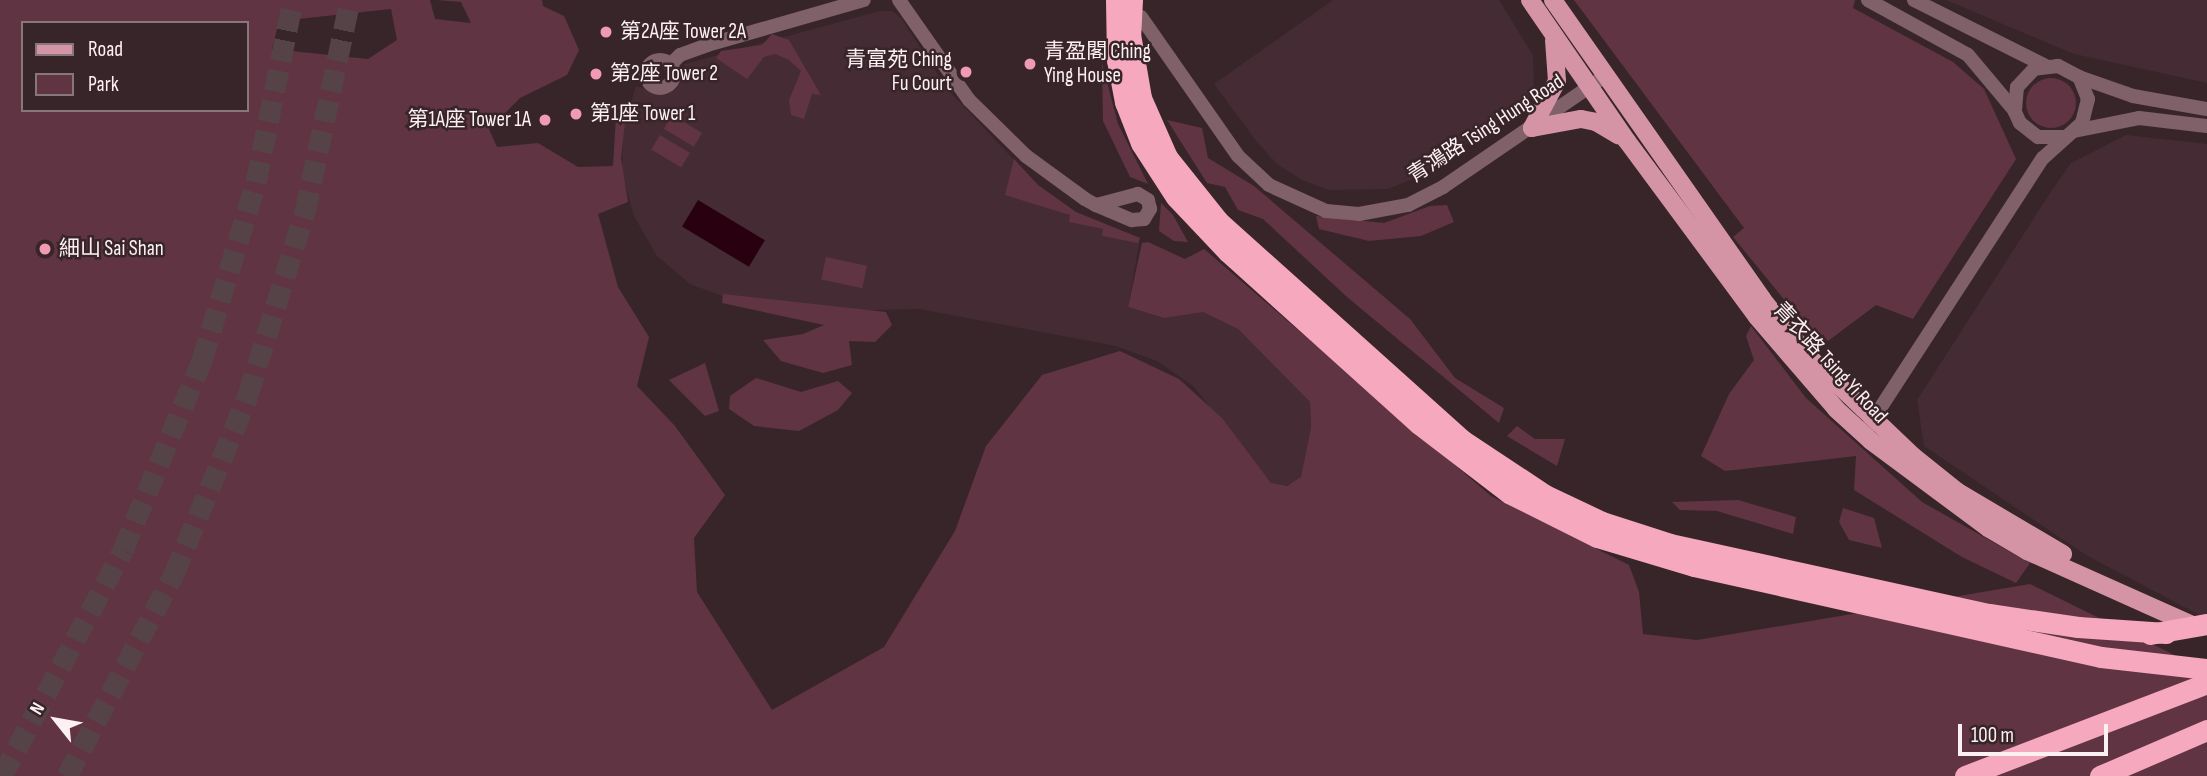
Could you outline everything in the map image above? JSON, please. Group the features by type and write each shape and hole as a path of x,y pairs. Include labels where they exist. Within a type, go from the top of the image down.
{"highway":[{"path":"1116,0 1117,60 1132,122 1176,197 1215,239 1361,371 1449,449 1509,493 1565,523 1625,547 2001,616 2150,634 2207,631"},
{"path":"1136,8 1130,34 1141,98 1167,157 1190,190 1309,304 1502,469 1575,510 1670,544 1794,580 2129,661 2207,669"},
{"path":"2150,634 2207,623"},
{"path":"2129,661 2207,660"},
{"path":"1965,776 2207,683"},
{"path":"2100,776 2207,730"}],"main road":[{"name":"青衣路 Tsing Yi Road","path":"1530,0 1551,30 1597,81 1809,357 1868,427 1941,496 2027,551 2207,631"},
{"name":"青衣路 Tsing Yi Road","path":"1553,0 1627,141 1756,317 1836,409 1868,427 1958,492 2042,544 2207,623"},
{"path":"1532,128 1556,81 1558,58 1551,30"},
{"path":"1532,128 1588,120 1627,141"}],"street":[{"path":"670,65 680,55 708,45 864,0"},
{"path":"899,0 919,25 941,63 985,117 1043,170 1096,205"},
{"path":"913,0 919,25"},
{"path":"1868,0 1968,55 2015,112 2020,123 2038,137 2043,158"},
{"path":"1914,0 2004,49 2046,66 2069,70 2079,78 2133,96 2207,109"},
{"name":"青鴻路 Tsing Hung Road","path":"1136,8 1238,156 1269,185 1326,211 1359,214 1408,205 1532,128 1597,81"},
{"path":"2015,112 2017,87 2024,77 2046,66"},
{"path":"1868,427 2043,158 2087,112 2088,99 2079,78"},
{"path":"2038,137 2068,134 2139,118 2207,127"}],"shaded area":[{"path":"1333,0 1499,0 1533,55 1534,90 1519,109 1415,178 1388,189 1329,190 1302,180 1277,164 1257,142 1214,84"},
{"path":"1946,0 2207,0 2207,83 2074,54"},
{"path":"880,11 892,11 901,18 948,90 1038,185 1076,212 1140,238 1128,307 1164,318 1203,311 1238,329 1310,402 1311,428 1304,472 1298,481 1282,487 1271,483 1193,386 1157,361 1116,346 919,309 827,311 730,299 690,284 657,256 634,216 622,173 623,129 636,86 666,95 677,88 685,64"},
{"path":"2126,135 2207,144 2207,619 2086,555 1924,446 1917,400 2052,190 2071,163"},
{"path":"698,200 765,240 749,267 682,227"}],"green space":[{"path":"0,0 430,0 435,19 471,23 461,2 436,0 542,0 543,6 564,16 579,50 567,75 520,98 489,129 497,147 538,143 578,167 613,166 616,116 626,114 621,158 628,202 598,214 618,287 649,337 637,386 675,426 725,495 694,538 697,592 772,710 884,647 955,531 986,446 1042,375 1120,351 1179,379 1222,418 1271,483 1287,486 1301,477 1311,428 1310,402 1238,329 1203,312 1164,318 1128,307 1142,243 1148,242 1185,259 1204,249 1491,496 1629,565 1639,592 1643,634 1697,640 2030,584 2207,671 2207,776 0,776","holes":["391,9 397,40 368,59 272,49 279,21"]},
{"path":"1574,0 1855,0 1853,8 1953,62 1984,89 2016,159 1913,319 1876,305 1828,341 1805,325 1733,237 1744,228"},
{"path":"772,34 789,40 821,95 812,94 804,119 791,115 789,100 801,71 789,60 775,54 764,57 747,79 716,58 721,51 762,45"},
{"path":"1102,63 1118,124 1148,184 1130,177 1103,121"},
{"path":"2051,78 2069,85 2076,103 2069,121 2051,128 2033,121 2026,103 2033,85"},
{"path":"672,115 702,133 694,147 664,129"},
{"path":"1167,120 1202,128 1208,158 1254,186 1410,319 1455,378 1504,408 1499,423 1347,297 1263,219 1238,210 1225,187 1207,183"},
{"path":"660,135 690,153 681,168 651,150"},
{"path":"1014,159 1038,185 1076,212 1140,238 1138,243 1102,236 1103,229 1069,222 1070,215 1005,195"},
{"path":"1161,203 1173,215 1188,242 1174,241 1159,231"},
{"path":"1447,205 1454,222 1421,236 1369,241 1319,229 1316,216 1384,223 1430,206"},
{"path":"826,257 867,266 862,288 821,279"},
{"path":"723,294 886,312 892,325 875,342 849,341 852,365 823,373 781,361 763,340 803,334 824,325 722,303"},
{"path":"1751,326 1806,398 1922,502 2030,563 2016,583 1962,557 1854,490 1856,456 1725,471 1701,456 1729,394 1754,360 1746,336"},
{"path":"705,363 719,411 705,416 669,380"},
{"path":"756,378 801,392 838,381 852,393 838,410 799,431 754,426 729,409 730,396"},
{"path":"1517,426 1535,439 1565,439 1557,466 1507,436"},
{"path":"1738,500 1796,517 1793,534 1717,511 1680,510 1672,502"},
{"path":"1843,508 1874,518 1882,548 1849,540 1839,522"}],"tunnel":[{"path":"2,776 123,550 202,360 256,182 293,0"},
{"path":"67,776 174,574 248,395 305,212 350,0"}],"place":[{"name":"第2A座 Tower 2A","path":"606,32"},
{"name":"青盈閣 Ching Ying House","path":"1030,64"},
{"name":"青富苑 Ching Fu Court","path":"966,72"},
{"name":"第2座 Tower 2","path":"596,74"},
{"name":"第1座 Tower 1","path":"576,114"},
{"name":"第1A座 Tower 1A","path":"545,120"},
{"name":"細山 Sai Shan","path":"45,249"}]}
